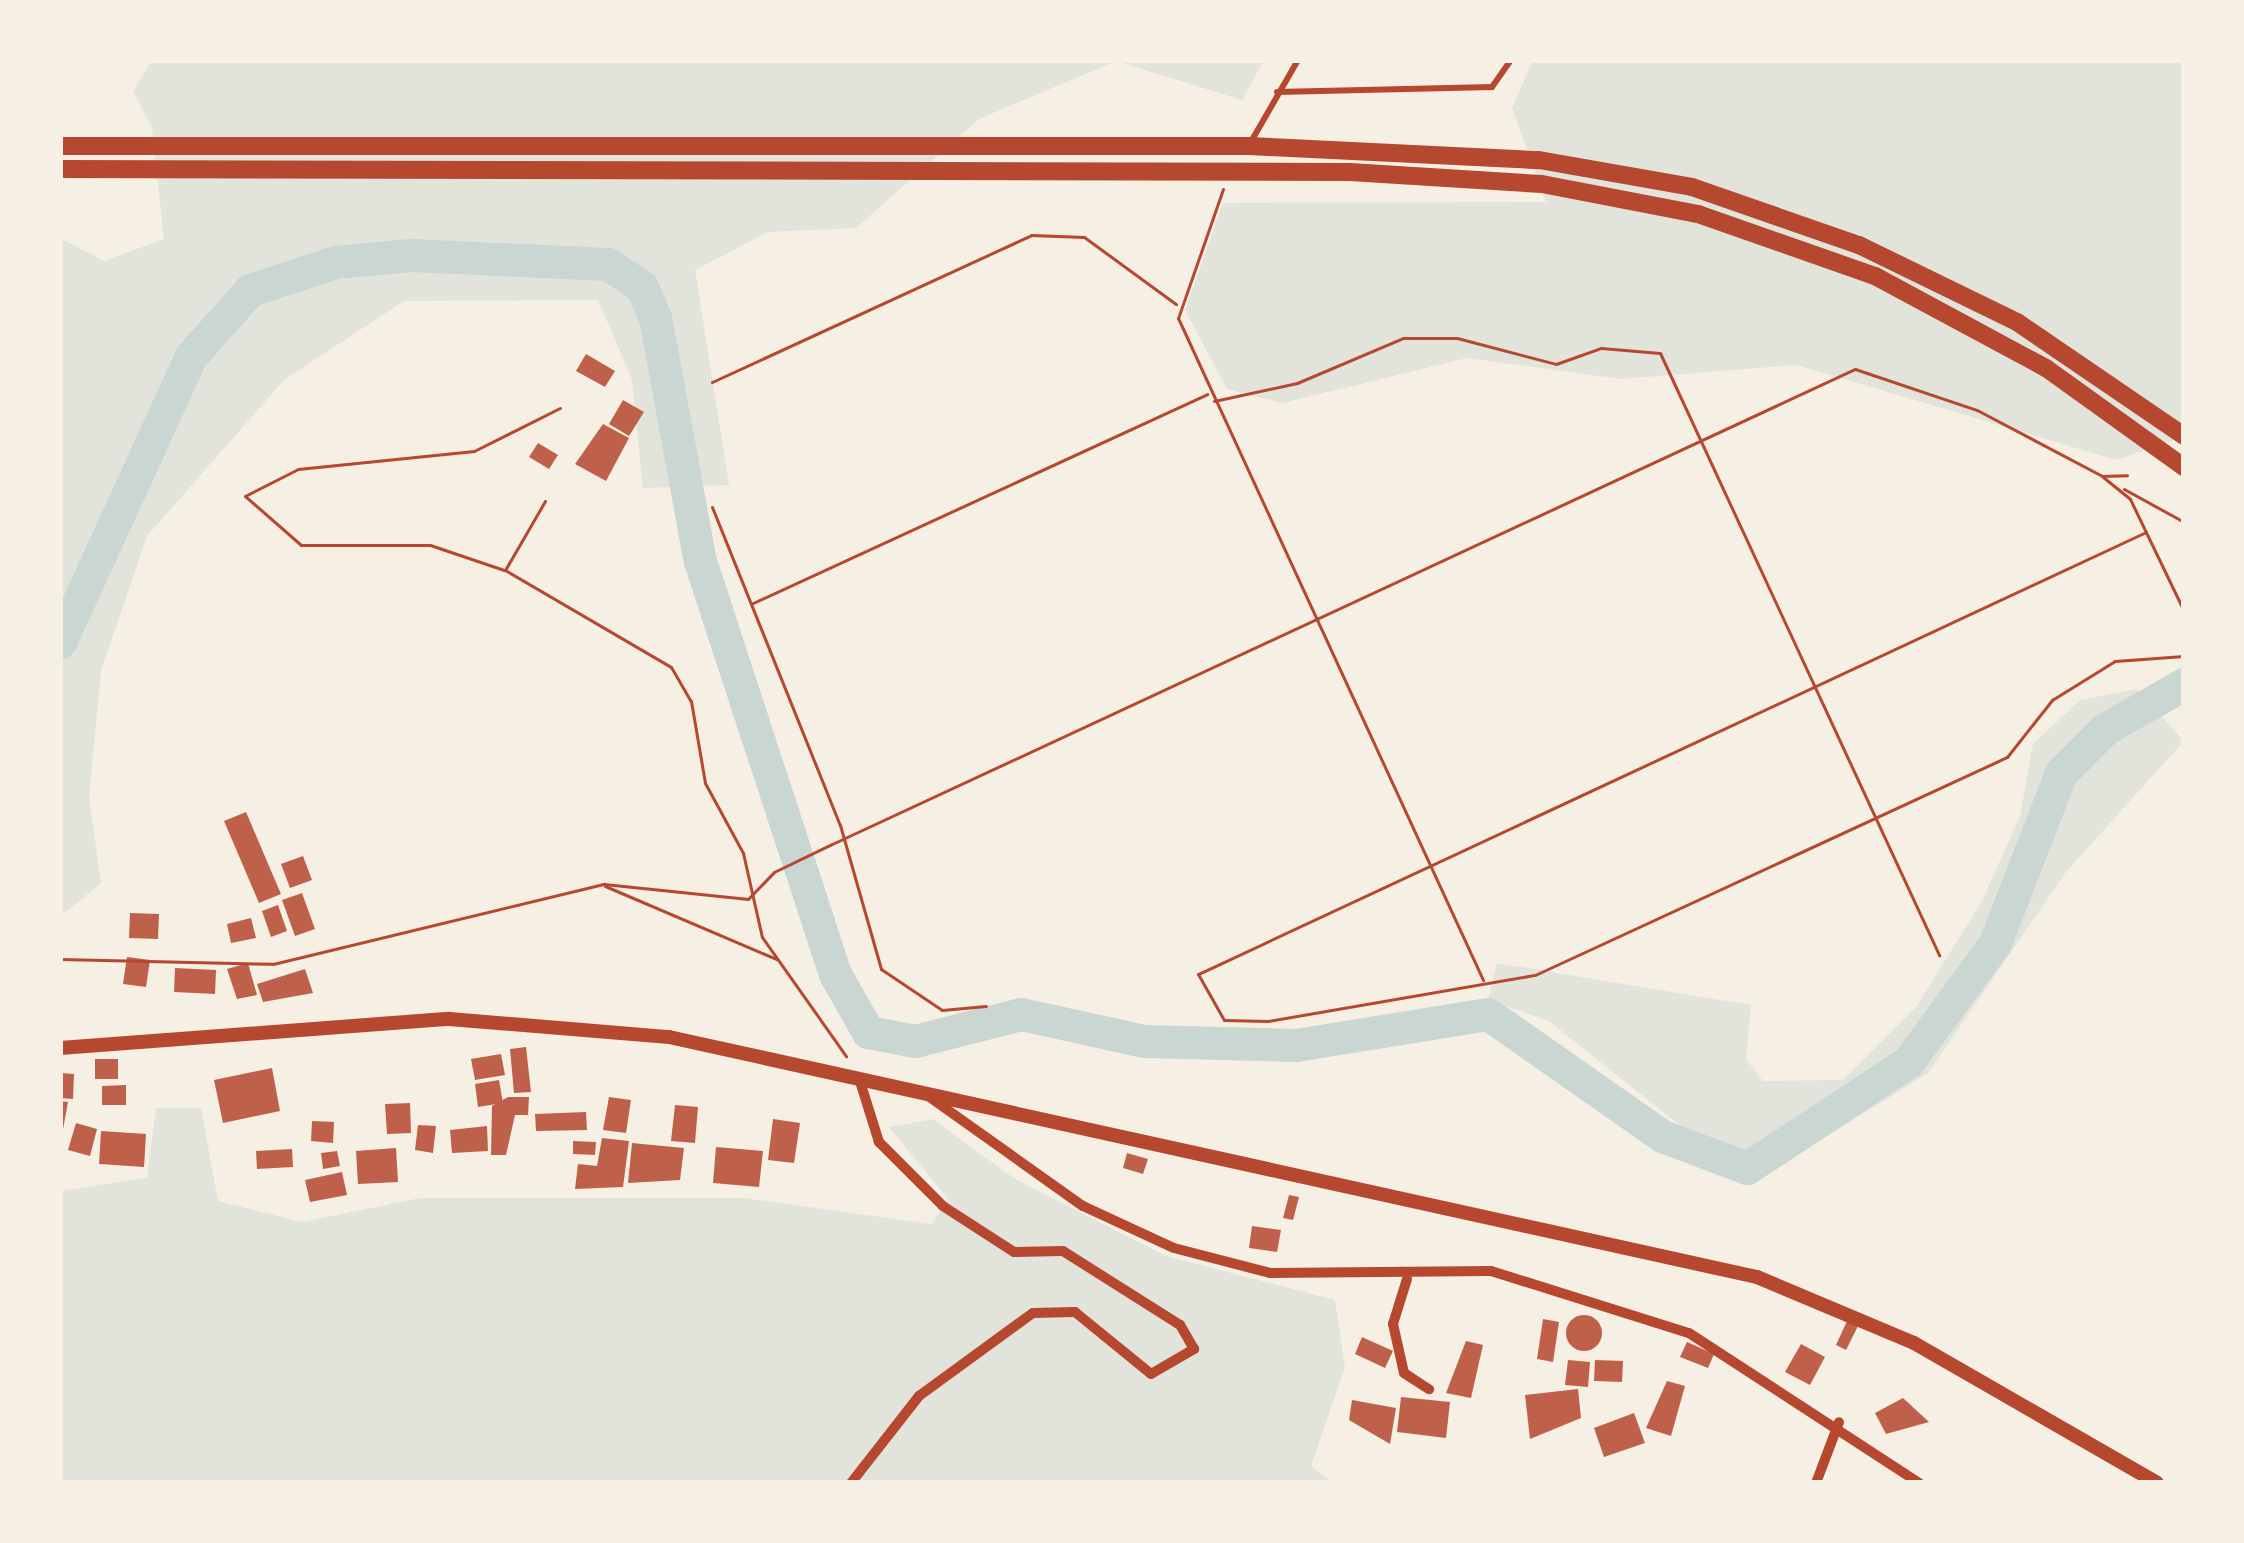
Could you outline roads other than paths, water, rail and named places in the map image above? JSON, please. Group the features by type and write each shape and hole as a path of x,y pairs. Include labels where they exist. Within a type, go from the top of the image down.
{"main road":[{"path":"60,146 1249,146 1539,160 1762,206 2017,322 2184,436"},
{"path":"60,169 1230,171 1451,176 1698,214 1943,311 2184,467"}],"street":[{"path":"60,1048 531,1020 860,1078 1756,1277 1914,1343 2157,1483"},
{"path":"851,1483 919,1396 1033,1313 1075,1312 1151,1374 1194,1348 1180,1324 1063,1251 1014,1252 943,1206 879,1142 860,1078"},
{"path":"924,1093 1083,1206 1174,1249 1270,1273 1407,1279 1510,1274 1689,1333 1839,1422 1919,1483"},
{"path":"1407,1279 1394,1324 1404,1373 1429,1389"},
{"path":"1816,1483 1839,1422"}],"lane":[{"path":"1249,146 1298,60"},
{"path":"1277,92 1492,87 1510,60"}],"waterway":[{"path":"60,642 191,356 250,290 335,262 411,255 608,264 642,287 655,317 700,561 835,974 868,1032 915,1041 1021,1014 1144,1041 1296,1045 1488,1014 1662,1136 1747,1168 1908,1062 1995,943 2061,773 2105,729 2184,684"}]}
